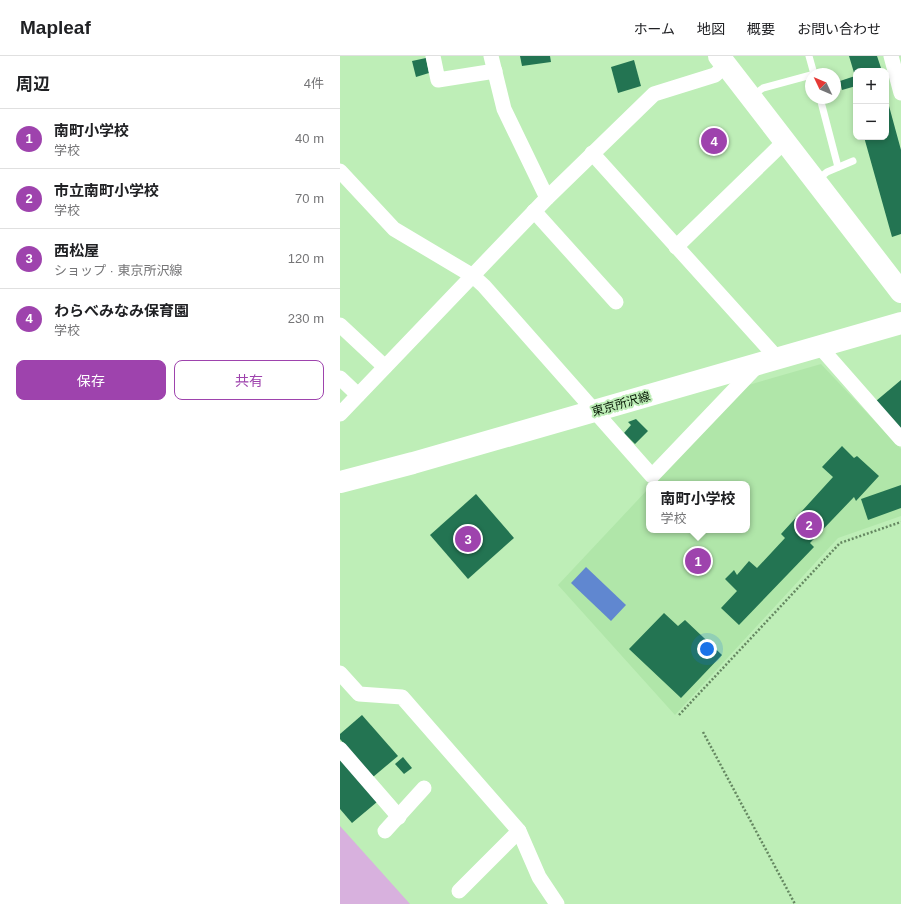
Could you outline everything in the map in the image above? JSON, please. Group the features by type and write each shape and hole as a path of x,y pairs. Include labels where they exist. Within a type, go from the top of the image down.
{"main road":[{"path":"723,60 901,292"},
{"name":"東京所沢線","path":"340,482 413,463 901,323"}],"street":[{"path":"433,56 438,80 495,71"},
{"path":"491,56 504,109 547,198"},
{"path":"894,57 901,93"},
{"path":"340,414 534,211 654,94 715,75 723,60"},
{"path":"676,246 785,141"},
{"path":"340,171 394,229 473,276 652,476 768,361 676,246 592,153"},
{"path":"534,211 616,302"},
{"path":"340,325 385,368"},
{"path":"820,347 901,439"},
{"path":"340,378 358,395"},
{"path":"340,673 359,694 402,697 518,831 539,878 557,904"},
{"path":"340,750 398,817"},
{"path":"385,831 424,788"},
{"path":"459,891 518,831"}],"lane":[{"path":"809,56 812,68"},
{"path":"751,97 763,88 805,77"},
{"path":"822,104 838,167"},
{"path":"815,181 827,172 853,161"}],"path":[{"path":"679,715 840,542 865,532 901,522"},
{"path":"703,732 795,904"}],"shaded area":[{"path":"821,364 901,449 901,516 838,538 675,715 558,585 646,491 646,533 750,533 750,481 656,481 745,386"},
{"path":"340,826 410,904 340,904"}],"water":[{"path":"586,567 626,605 611,621 571,583"}],"building":[{"path":"520,56 550,56 551,62 522,66"},
{"path":"849,56 877,56 881,68 853,68 853,69"},
{"path":"426,58 429,73 416,77 412,61"},
{"path":"634,60 641,86 618,93 611,67"},
{"path":"853,77 853,87 842,90 841,81"},
{"path":"889,106 901,150 901,234 892,237 865,140 889,140"},
{"path":"901,380 901,429 876,401"},
{"path":"636,419 648,431 635,444 624,433 631,425 628,422"},
{"path":"842,446 854,458 857,456 879,476 856,501 854,497 810,543 814,547 739,625 721,608 737,591 725,579 734,570 737,575 749,561 757,568 785,538 781,534 833,477 822,467"},
{"path":"901,485 901,508 868,520 861,499"},
{"path":"476,494 514,538 468,579 430,535"},
{"path":"664,613 678,626 685,620 722,655 681,698 629,649"},
{"path":"362,715 398,756 373,777 340,739 340,734"},
{"path":"403,757 412,768 404,774 395,764"},
{"path":"340,758 377,802 352,823 340,809"}],"place":[{"name":"わらべみなみ保育園","path":"714,141"},
{"name":"市立南町小学校","path":"809,525"},
{"name":"西松屋","path":"468,539"},
{"name":"南町小学校","path":"698,561"}]}
